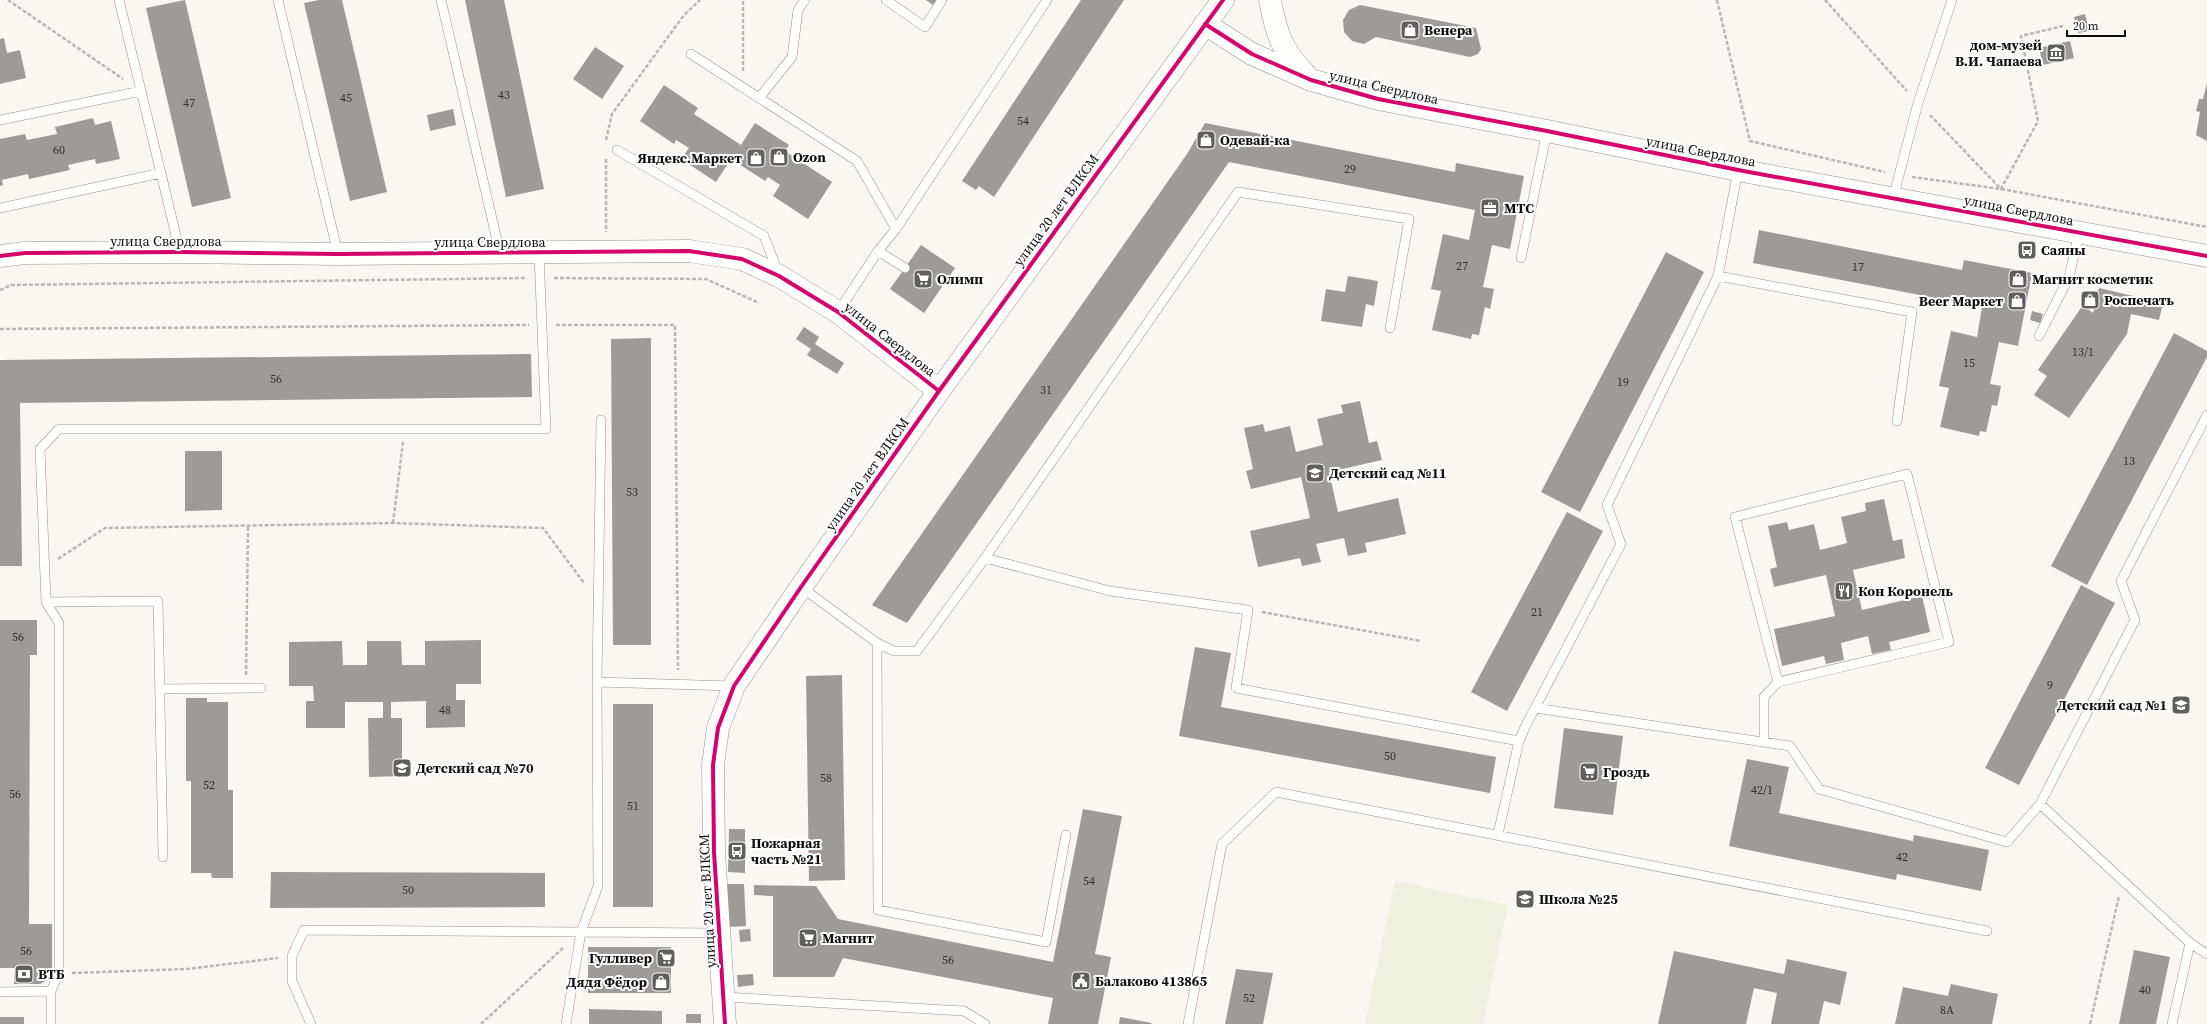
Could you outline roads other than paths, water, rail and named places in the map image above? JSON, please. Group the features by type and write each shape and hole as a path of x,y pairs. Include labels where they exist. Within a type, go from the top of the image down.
{"street":[{"name":"улица 20 лет ВЛКСМ","path":"725,1024 714,852 713,765 718,728 734,686 800,587 939,391 1222,0"},
{"path":"1270,0 1276,28 1282,46 1293,62 1311,80"},
{"name":"улица Свердлова","path":"1205,24 1252,54 1311,80 1378,100 1546,131 1738,170 2207,256"},
{"name":"улица Свердлова","path":"0,256 25,253 180,252 338,254 689,251 742,259 779,276 838,312 939,391"}],"lane":[{"path":"119,0 180,252"},
{"path":"278,0 338,254"},
{"path":"441,0 500,253"},
{"path":"759,98 792,57 798,10 805,0"},
{"path":"886,0 925,27 942,0"},
{"path":"838,312 878,251 896,229 1047,0"},
{"path":"1893,198 1918,103 1952,0"},
{"path":"691,54 857,161 896,229"},
{"path":"0,120 141,91"},
{"path":"1521,258 1546,131"},
{"path":"617,150 764,236 779,276"},
{"path":"1498,834 1519,741 1621,544 1607,505 1718,276 1738,170"},
{"path":"0,208 160,173"},
{"path":"800,587 877,644 894,651 918,651 985,558 1238,192 1409,219 1390,328"},
{"path":"2039,336 2069,277 2079,233"},
{"path":"878,251 905,268"},
{"path":"51,1024 51,991 59,973 59,623 46,602 40,449 59,429 546,429 540,253"},
{"path":"1718,276 1912,312 1897,421"},
{"path":"1535,708 1790,746 1819,789 2006,842 2040,804 2135,620 2121,581 2207,415"},
{"path":"566,1024 581,932 598,886 597,682 601,420"},
{"path":"1764,742 1764,697 1778,682 1949,642 1907,474 1735,517 1778,682"},
{"path":"985,558 1110,591 1248,610 1236,688 1519,741"},
{"path":"46,602 158,601 163,857"},
{"path":"877,644 878,910 1046,942 1066,835"},
{"path":"597,682 678,683 734,686"},
{"path":"160,689 261,688"},
{"path":"1188,1024 1222,844 1276,792 1498,834 1987,931"},
{"path":"2040,804 2190,943 2207,954"},
{"path":"311,1024 292,981 292,956 304,930 718,933"},
{"path":"2172,1024 2190,943"},
{"path":"0,992 51,991"},
{"path":"724,997 964,1011 985,1024"}],"place":[{"name":"Венера","path":"1410,30"},
{"name":"дом-музей В.И. Чапаева","path":"2056,53"},
{"name":"Одевай-ка","path":"1206,140"},
{"name":"Ozon","path":"779,157"},
{"name":"Яндекс.Маркет","path":"756,158"},
{"name":"МТС","path":"1490,208"},
{"name":"Саяны","path":"2027,250"},
{"name":"Олимп","path":"923,279"},
{"name":"Магнит косметик","path":"2018,279"},
{"name":"Роспечать","path":"2090,300"},
{"name":"Beer Маркет","path":"2017,301"},
{"name":"Детский сад №11","path":"1315,473"},
{"name":"Кон Коронель","path":"1844,591"},
{"name":"Детский сад №1","path":"2181,705"},
{"name":"Детский сад №70","path":"402,768"},
{"name":"Гроздь","path":"1589,772"},
{"name":"Пожарная часть №21","path":"737,851"},
{"name":"Школа №25","path":"1525,899"},
{"name":"Магнит","path":"808,938"},
{"name":"Гулливер","path":"666,958"},
{"name":"ВТБ","path":"24,974"},
{"name":"Балаково 413865","path":"1081,981"},
{"name":"Дядя Фёдор","path":"661,982"}]}
